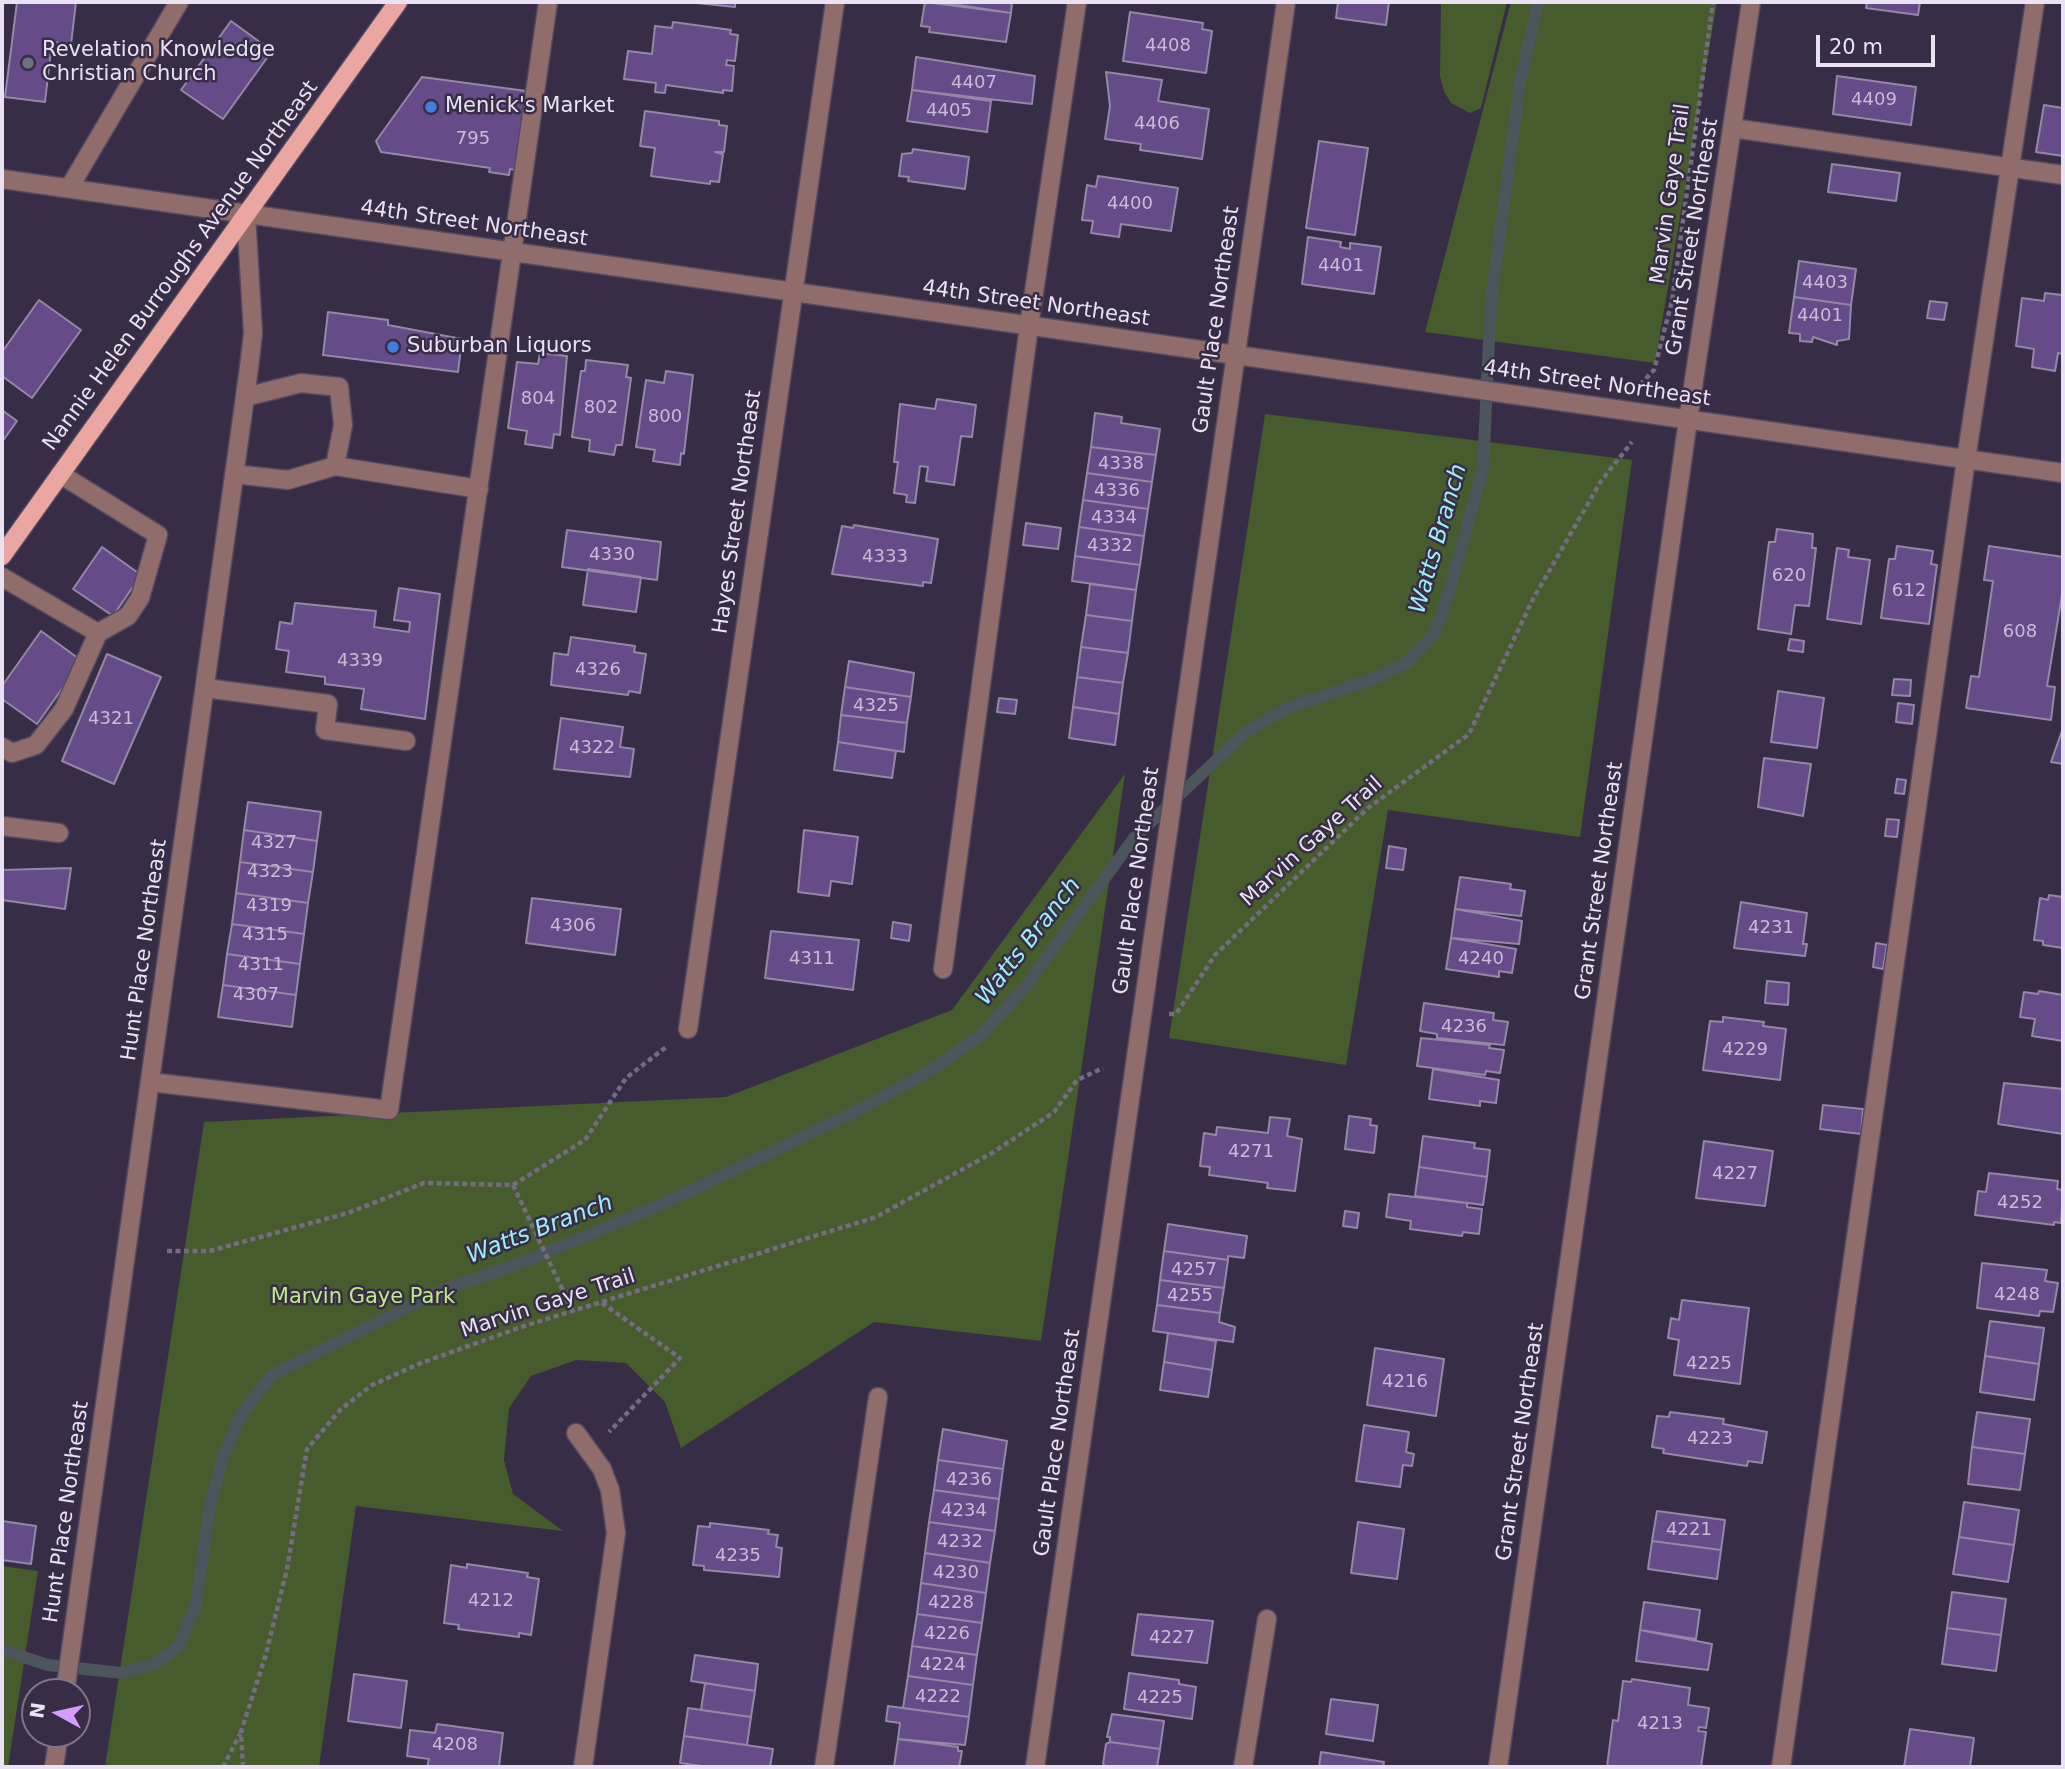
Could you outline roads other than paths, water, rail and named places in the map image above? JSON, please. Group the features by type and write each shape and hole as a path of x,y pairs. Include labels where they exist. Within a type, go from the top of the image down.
{"main road":[{"name":"Nannie Helen Burroughs Avenue Northeast","path":"2,556 398,2"}],"street":[{"path":"69,188 179,2"},
{"path":"149,1082 389,1110 548,2"},
{"name":"Hayes Street Northeast","path":"688,1029 835,2"},
{"path":"943,969 1029,326 1077,2"},
{"name":"Gault Place Northeast","path":"1035,1767 1157,894 1286,2"},
{"name":"Grant Street Northeast","path":"1498,1767 1688,420 1751,2"},
{"path":"1781,1767 1966,460 2035,2"},
{"path":"1732,128 2063,175"},
{"name":"44th Street Northeast","path":"2,179 2063,473"},
{"name":"Hunt Place Northeast","path":"67,1678 253,333 246,214"},
{"path":"245,397 301,383 339,387 343,425 335,466"},
{"path":"234,474 288,480 335,466 479,489"},
{"path":"2,747 12,753 36,745 64,709 98,633 128,615 140,598 158,535 60,474"},
{"path":"2,577 98,633"},
{"path":"205,688 328,704 324,730 406,741"},
{"path":"2,826 59,833"},
{"path":"824,1767 878,1397"},
{"path":"576,1433 590,1450 610,1490 616,1533 583,1767"},
{"path":"1243,1767 1267,1619"},
{"path":"54,1767 57,1748"}],"waterway":[{"name":"Watts Branch","path":"2,1650 48,1665 122,1673 154,1664 179,1646 196,1604 210,1504 224,1454 242,1413 272,1375 442,1290 516,1265 665,1203 855,1112 928,1072 980,1036 1026,986 1134,838 1246,732 1287,708 1373,679 1406,663 1434,634 1450,589 1483,468 1491,300 1520,81 1538,2"}],"place":[{"name":"Revelation Knowledge Christian Church","path":"28,63"},
{"name":"Menick's Market","path":"431,107"},
{"name":"Suburban Liquors","path":"393,347"}],"park label":[{"name":"Marvin Gaye Park","path":"363,1298"}]}
